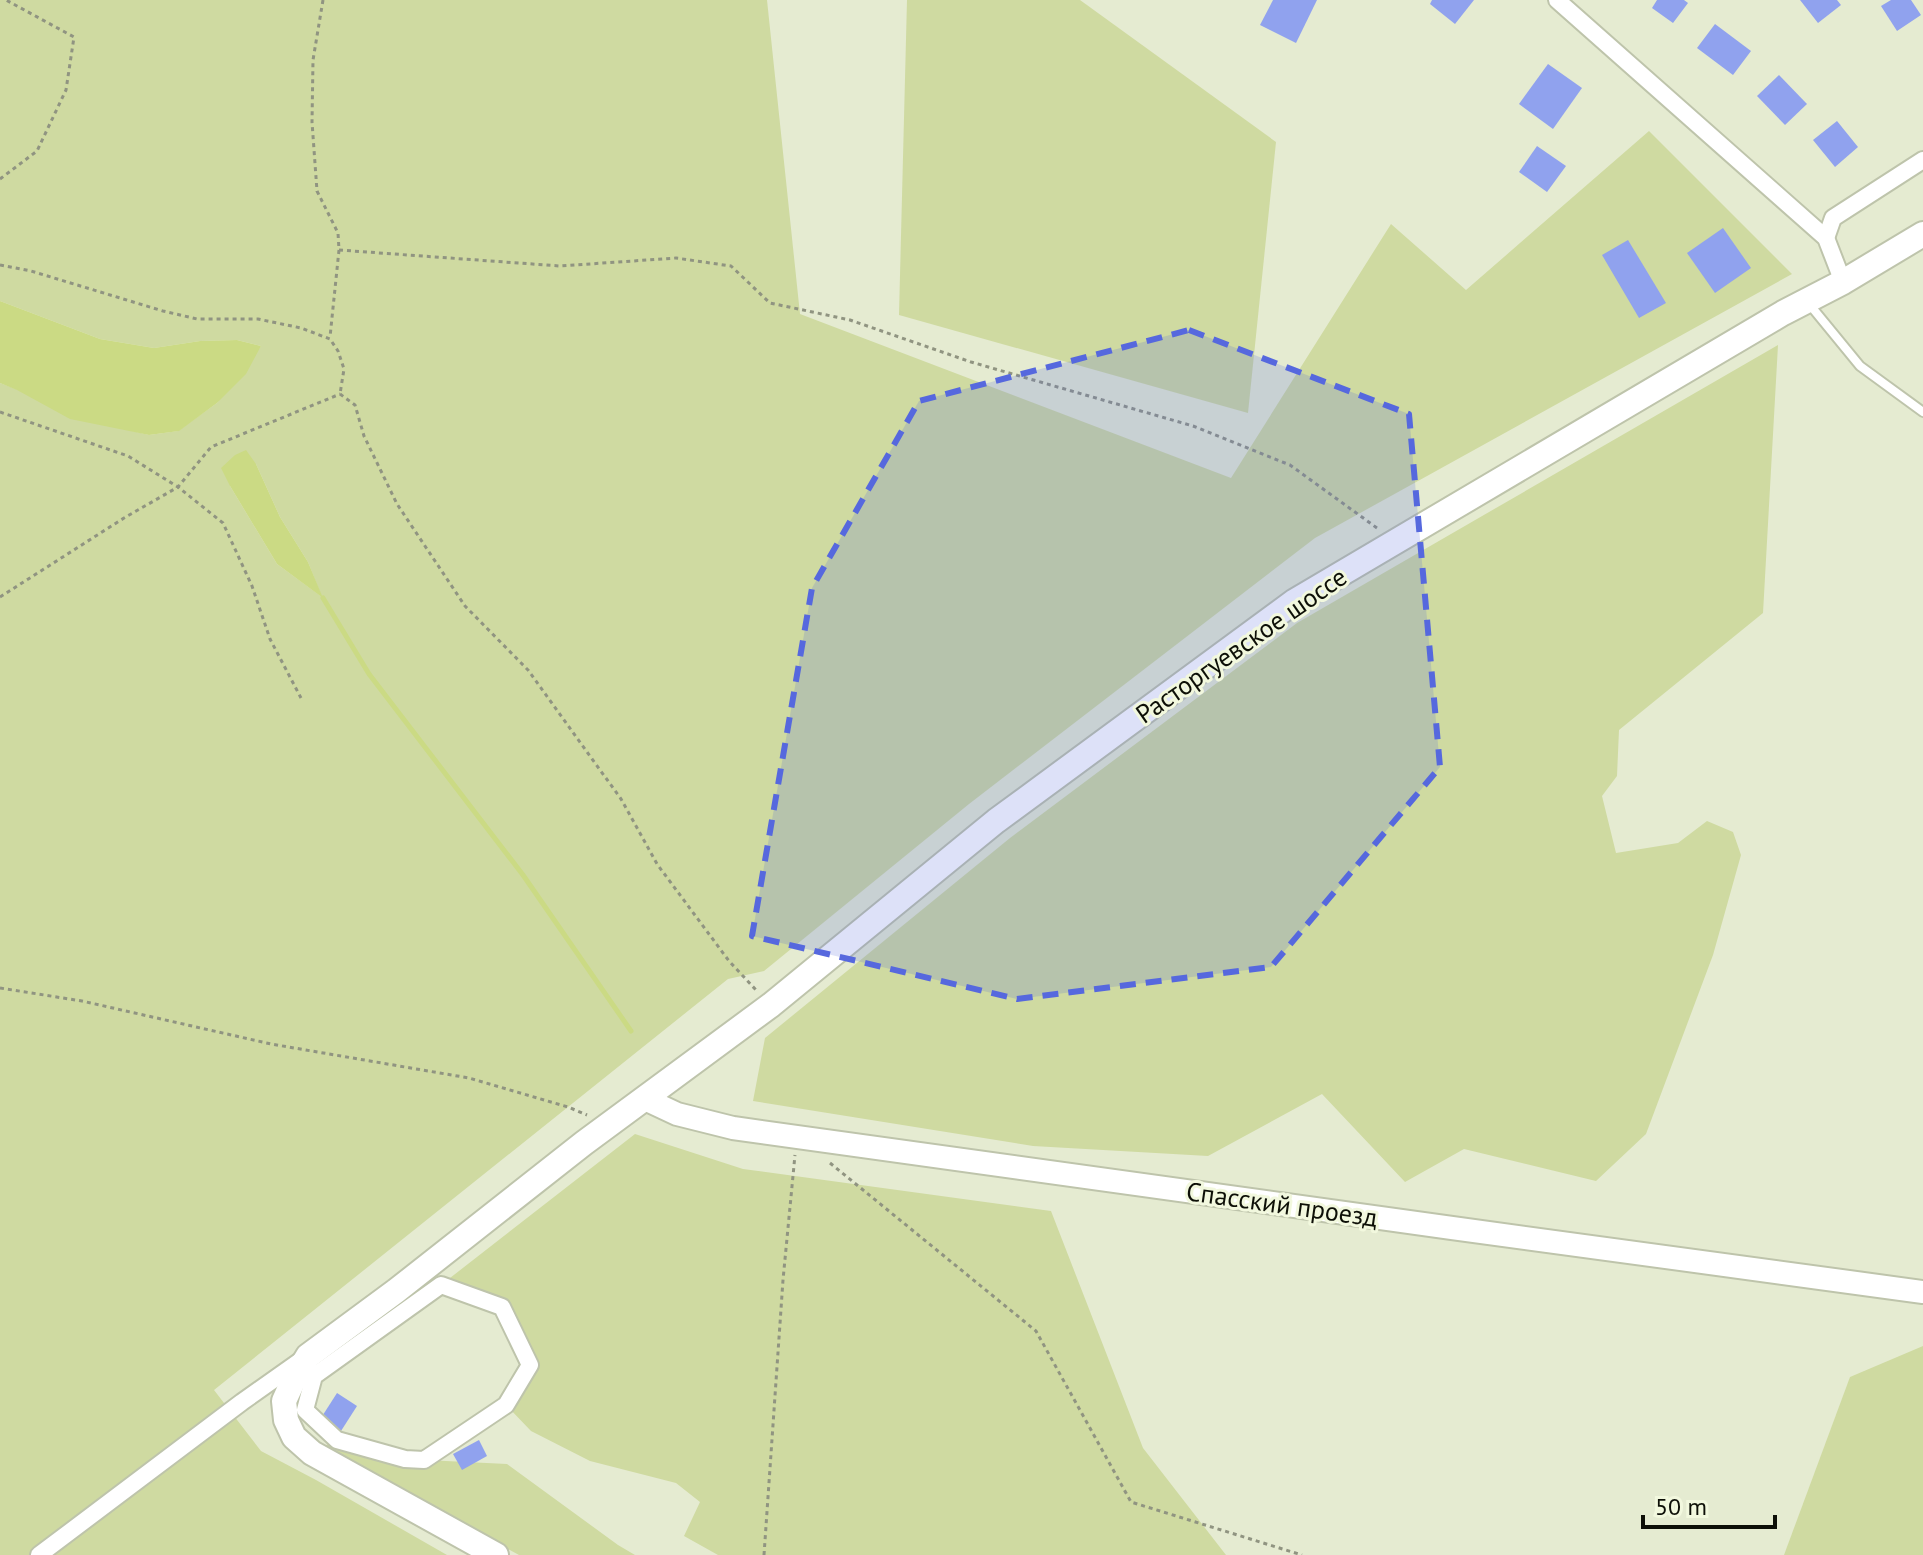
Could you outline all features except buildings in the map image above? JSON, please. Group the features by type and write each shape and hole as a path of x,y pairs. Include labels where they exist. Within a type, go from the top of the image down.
{"main road":[{"name":"Расторгуевское шоссе","path":"308,1356 771,1005 996,821 1295,601 1923,234"},
{"path":"308,1356 284,1401 286,1420 294,1437 312,1453 496,1555"}],"street":[{"path":"1557,0 1826,238 1843,282"},
{"path":"1826,238 1833,218 1923,160"},
{"name":"Спасский проезд","path":"645,1099 677,1114 733,1128 1923,1292"},
{"path":"441,1285 502,1307 530,1365 506,1405 424,1460 405,1459 337,1440 305,1410 314,1376 441,1285"},
{"path":"39,1555 308,1356"}],"lane":[{"path":"1807,301 1860,366 1923,412"}],"path":[{"path":"0,179 37,151 66,90 74,37 6,0"},
{"path":"323,0 313,60 312,122 317,191 338,233 330,339"},
{"path":"339,250 560,266 676,258 731,266 770,303 850,320 971,362 1193,426 1290,465 1395,542"},
{"path":"0,265 31,271 197,319 258,319 301,328 330,339 344,369 340,394"},
{"path":"0,597 178,487 211,447 340,394"},
{"path":"340,394 355,405 364,436 397,504 465,606 528,670 621,799 657,864 729,961 771,1005"},
{"path":"0,412 128,456 178,487 223,523 252,586 270,639 301,698"},
{"path":"0,988 82,1001 271,1044 469,1078 568,1107 608,1126"},
{"path":"764,1555 782,1295 797,1135"},
{"path":"797,1135 1036,1331 1131,1502 1302,1555"}],"highlighted area":[{"path":"1189,330 1409,414 1440,767 1271,967 1017,999 752,936 812,588 919,401"}],"shaded area":[{"path":"0,0 767,0 800,314 1231,478 1391,224 1466,290 1649,131 1792,274 1315,538 969,804 764,971 728,979 214,1390 261,1451 447,1555 0,1555 0,383 120,428 149,435 178,431 217,403 261,346 237,340 200,341 154,348 100,339 0,301","holes":["256,464 280,517 308,562 322,597 277,564 230,486"]},
{"path":"907,0 1080,0 1276,142 1248,413 899,315"},
{"path":"0,301 100,339 154,348 200,341 237,340 261,346 246,374 217,403 179,431 149,435 70,419 0,383"},
{"path":"1778,345 1763,613 1619,730 1617,776 1602,796 1616,853 1678,843 1707,821 1733,832 1741,855 1713,955 1646,1134 1596,1181 1464,1149 1405,1182 1322,1094 1208,1156 1033,1146 753,1101 765,1038 1010,838 1297,623"},
{"path":"246,450 256,464 280,517 308,562 323,598 277,564 230,486 221,468"},
{"path":"635,1134 743,1169 1051,1211 1143,1448 1226,1555 718,1555 684,1536 700,1502 676,1483 590,1461 531,1431 506,1405 530,1365 502,1307 441,1285"},
{"path":"1923,1346 1923,1555 1784,1555 1850,1377"},
{"path":"337,1440 405,1459 507,1464 635,1555 519,1555 320,1448"}],"waterway":[{"path":"323,598 369,674 523,875 631,1031"}]}
